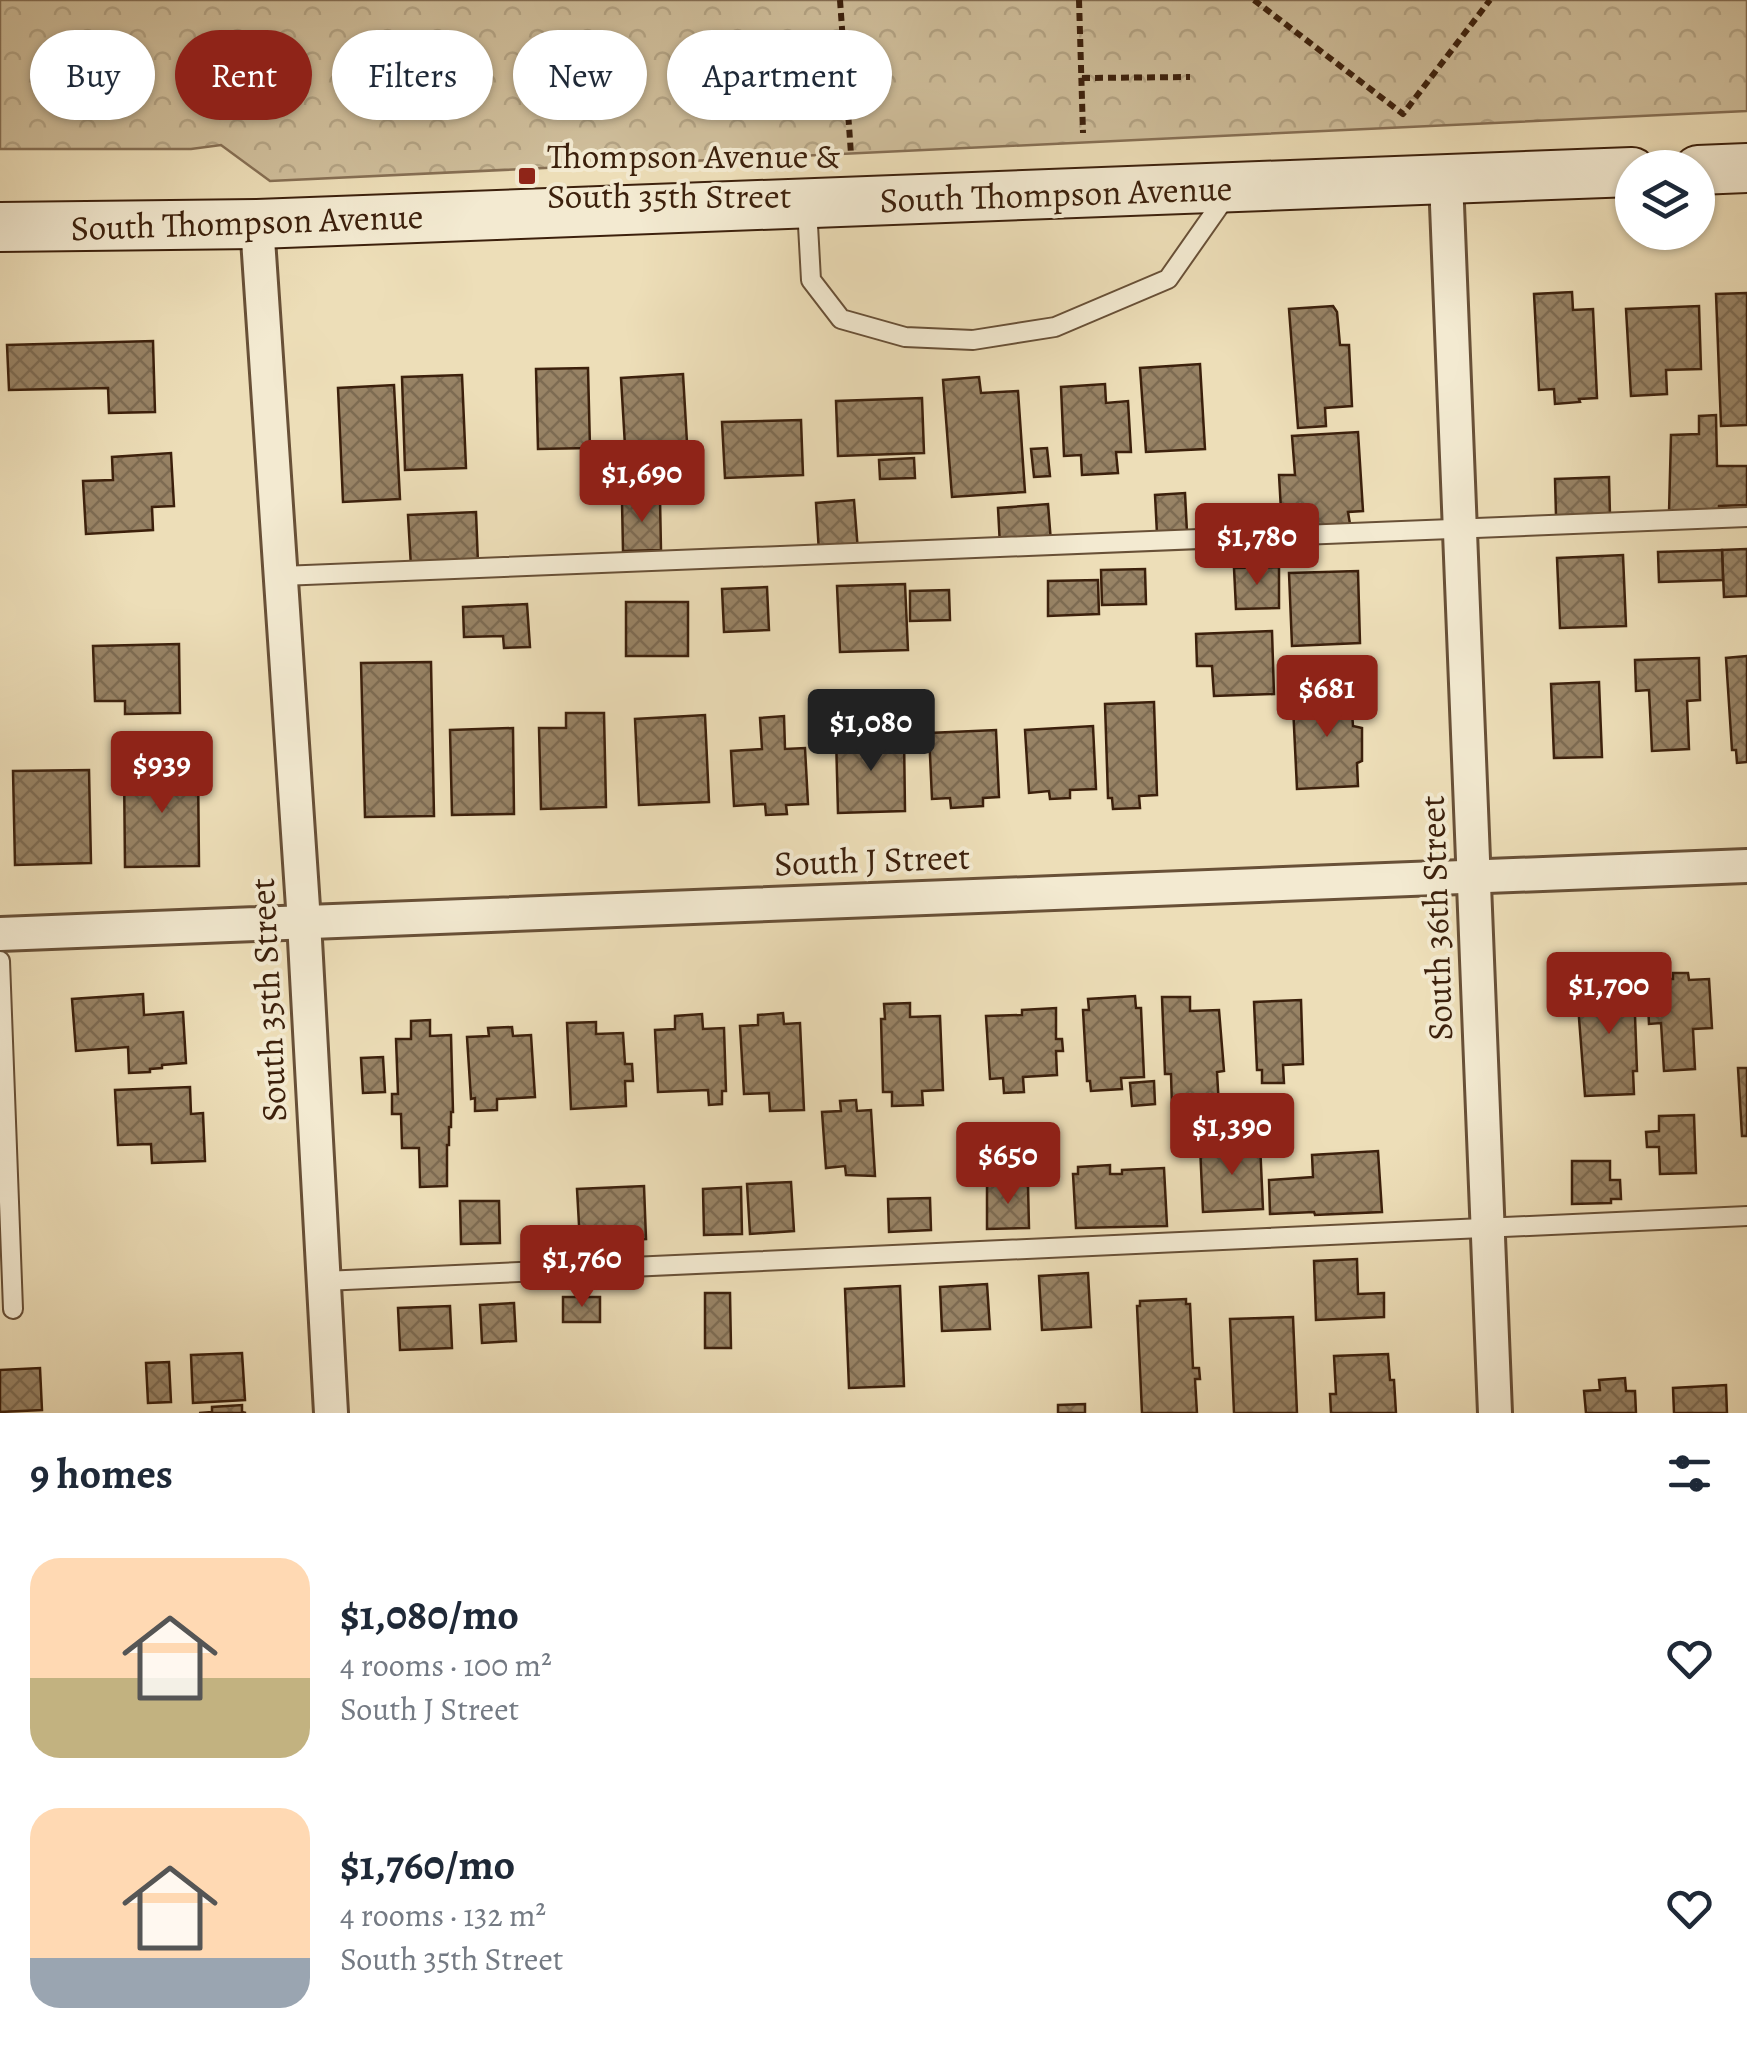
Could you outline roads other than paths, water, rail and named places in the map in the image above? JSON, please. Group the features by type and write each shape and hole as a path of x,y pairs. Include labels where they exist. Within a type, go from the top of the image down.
{"main road":[{"path":"1715,169 1747,168"},
{"name":"South Thompson Avenue","path":"0,227 258,224 1615,173"}],"street":[{"name":"South 36th Street","path":"1446,180 1495,1413"},
{"name":"South 35th Street","path":"258,224 304,922 330,1413"},
{"name":"South J Street","path":"0,934 1747,866"}],"lane":[{"path":"806,203 811,280 841,319 905,337 973,340 1055,327 1168,279 1232,188"},
{"path":"281,576 1747,516"},
{"path":"0,961 13,1309"},
{"path":"324,1281 1747,1216"}],"place":[{"name":"Thompson Avenue & South 35th Street","path":"527,176"}]}
